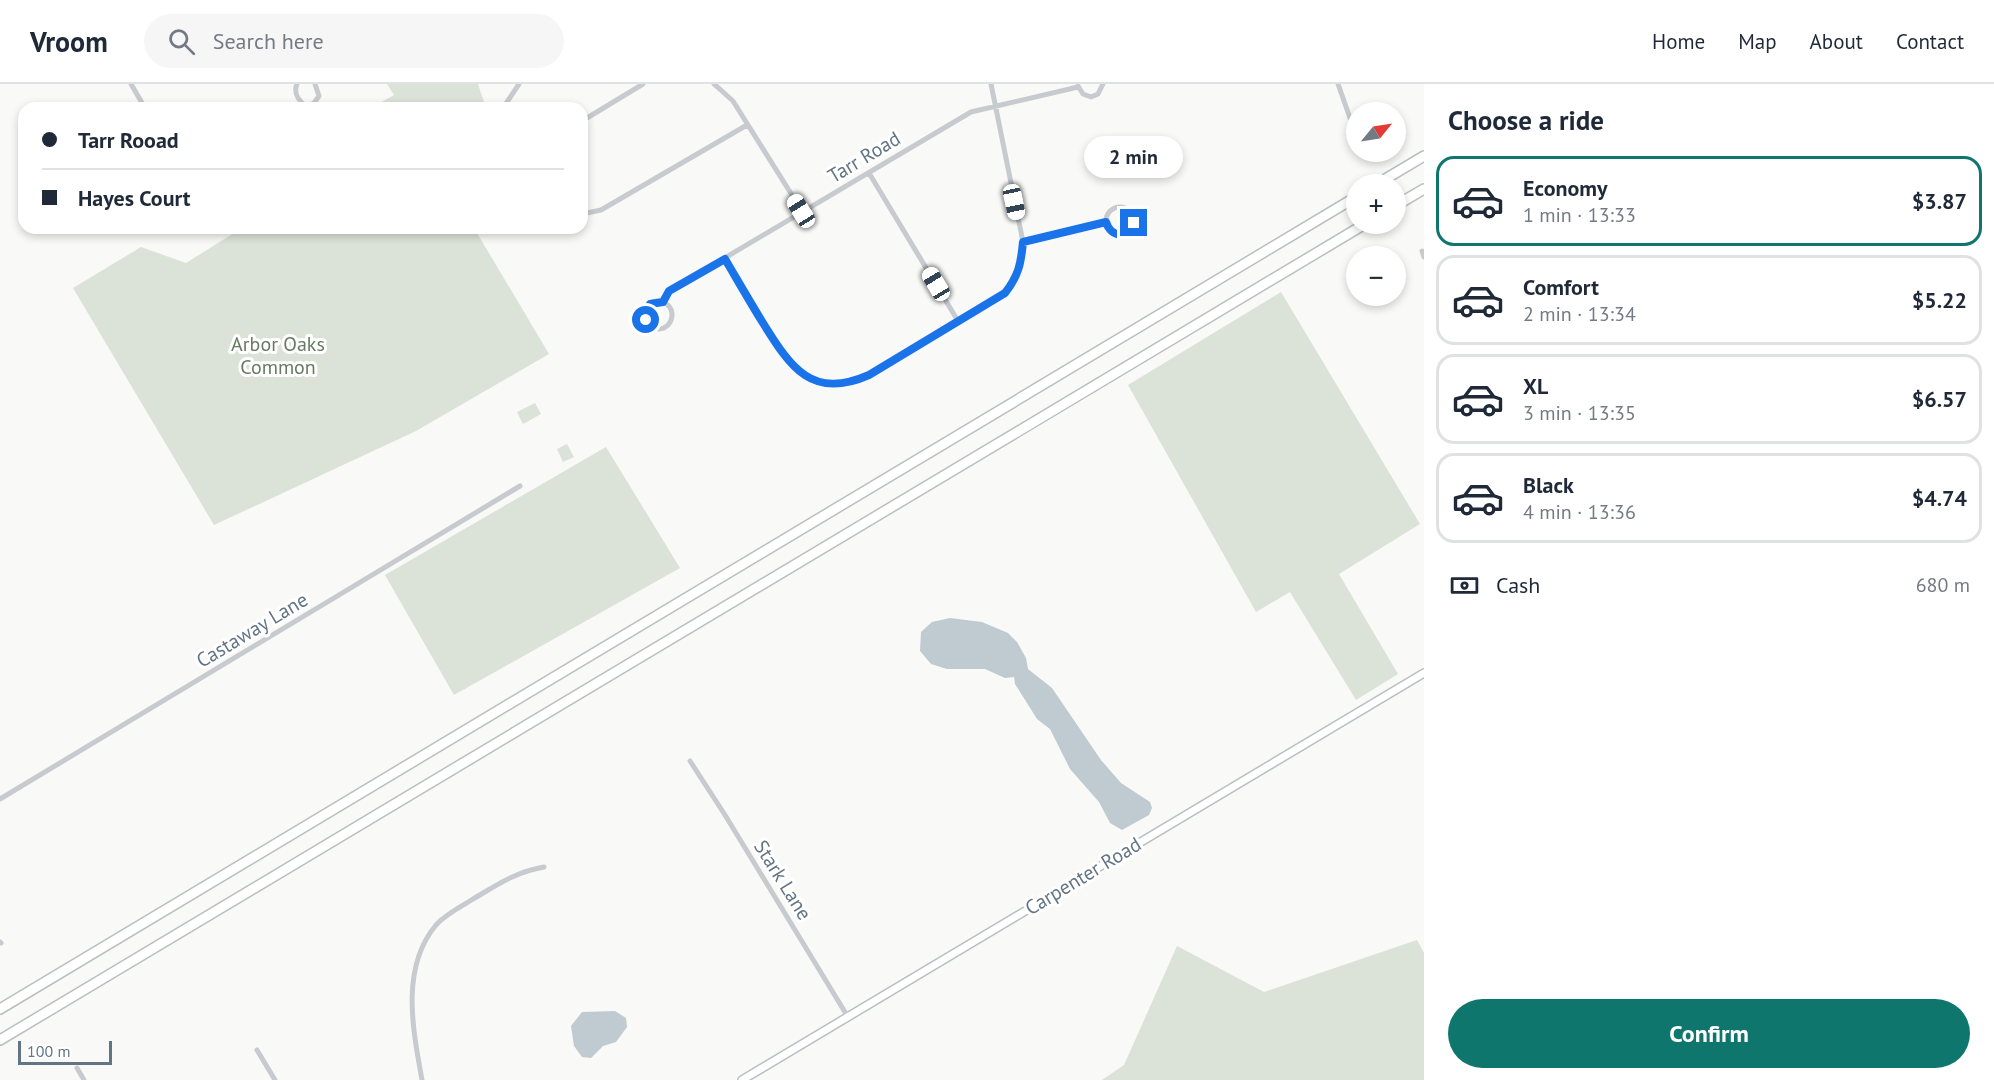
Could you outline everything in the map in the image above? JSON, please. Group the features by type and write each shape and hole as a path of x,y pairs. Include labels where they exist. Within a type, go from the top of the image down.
{"highway":[{"path":"1392,174 1424,151"},
{"path":"1394,174 1424,156"},
{"path":"1406,200 1424,189"},
{"path":"0,1009 1346,203"},
{"path":"0,1040 1348,234"}],"main road":[{"name":"Carpenter Road","path":"742,1080 1424,673"}],"street":[{"path":"130,84 141,102"},
{"path":"297,84 296,95 300,102"},
{"path":"315,84 319,96 315,102"},
{"path":"507,102 519,84"},
{"path":"588,116 643,84"},
{"path":"714,84 733,101 801,211"},
{"path":"725,259 782,354 799,373 818,382 836,385 855,382 869,375 1005,293 1020,266 1023,242 991,84"},
{"name":"Tarr Road","path":"663,302 669,291 971,112 1078,86 1083,94 1090,97 1098,94 1103,84"},
{"path":"1338,84 1346,107"},
{"path":"588,213 601,210 747,125"},
{"path":"868,173 958,321"},
{"path":"1121,207 1130,210 1134,223 1127,234 1118,235 1110,230 1106,222 1112,210 1121,207"},
{"path":"1023,242 1106,222"},
{"path":"654,302 663,302 672,311 671,320 661,328 652,327 646,320 645,311 654,302"},
{"name":"Castaway Lane","path":"0,799 520,486"},
{"name":"Stark Lane","path":"690,761 848,1017"},
{"path":"422,1080 414,1037 411,998 415,969 426,938 437,924 450,914 490,889 517,873 544,867"},
{"path":"257,1050 275,1080"},
{"path":"77,1068 84,1080"}],"green space":[{"path":"387,84 478,84 484,102 382,102 394,95"},
{"name":"Arbor Oaks Common","path":"232,234 478,234 549,354 416,431 214,525 73,288 141,247 186,263"},
{"path":"1281,292 1420,524 1339,574 1398,674 1356,700 1290,592 1256,612 1128,385"},
{"path":"535,403 541,414 523,424 517,412"},
{"path":"567,444 574,457 563,462 557,449"},
{"path":"606,447 680,568 454,695 385,575"},
{"path":"1417,940 1424,953 1424,1080 1102,1080 1124,1065 1177,946 1264,992"}],"shaded area":[{"path":"950,618 982,622 1008,633 1017,642 1026,658 1028,669 1052,688 1101,760 1121,783 1150,802 1152,808 1149,815 1122,830 1110,823 1099,802 1070,769 1050,729 1037,719 1015,684 1014,677 1005,678 985,669 947,669 931,664 920,651 921,632 932,622"},
{"path":"615,1011 626,1018 627,1027 616,1042 603,1046 591,1058 582,1057 574,1046 571,1026 582,1012"}],"route":[{"path":"646,320 645,311 650,304 663,302 669,291 725,259 782,354 799,373 818,382 836,385 855,382 1005,293 1020,266 1023,242 1106,222 1110,230 1123,235 1131,231 1134,223"}]}
